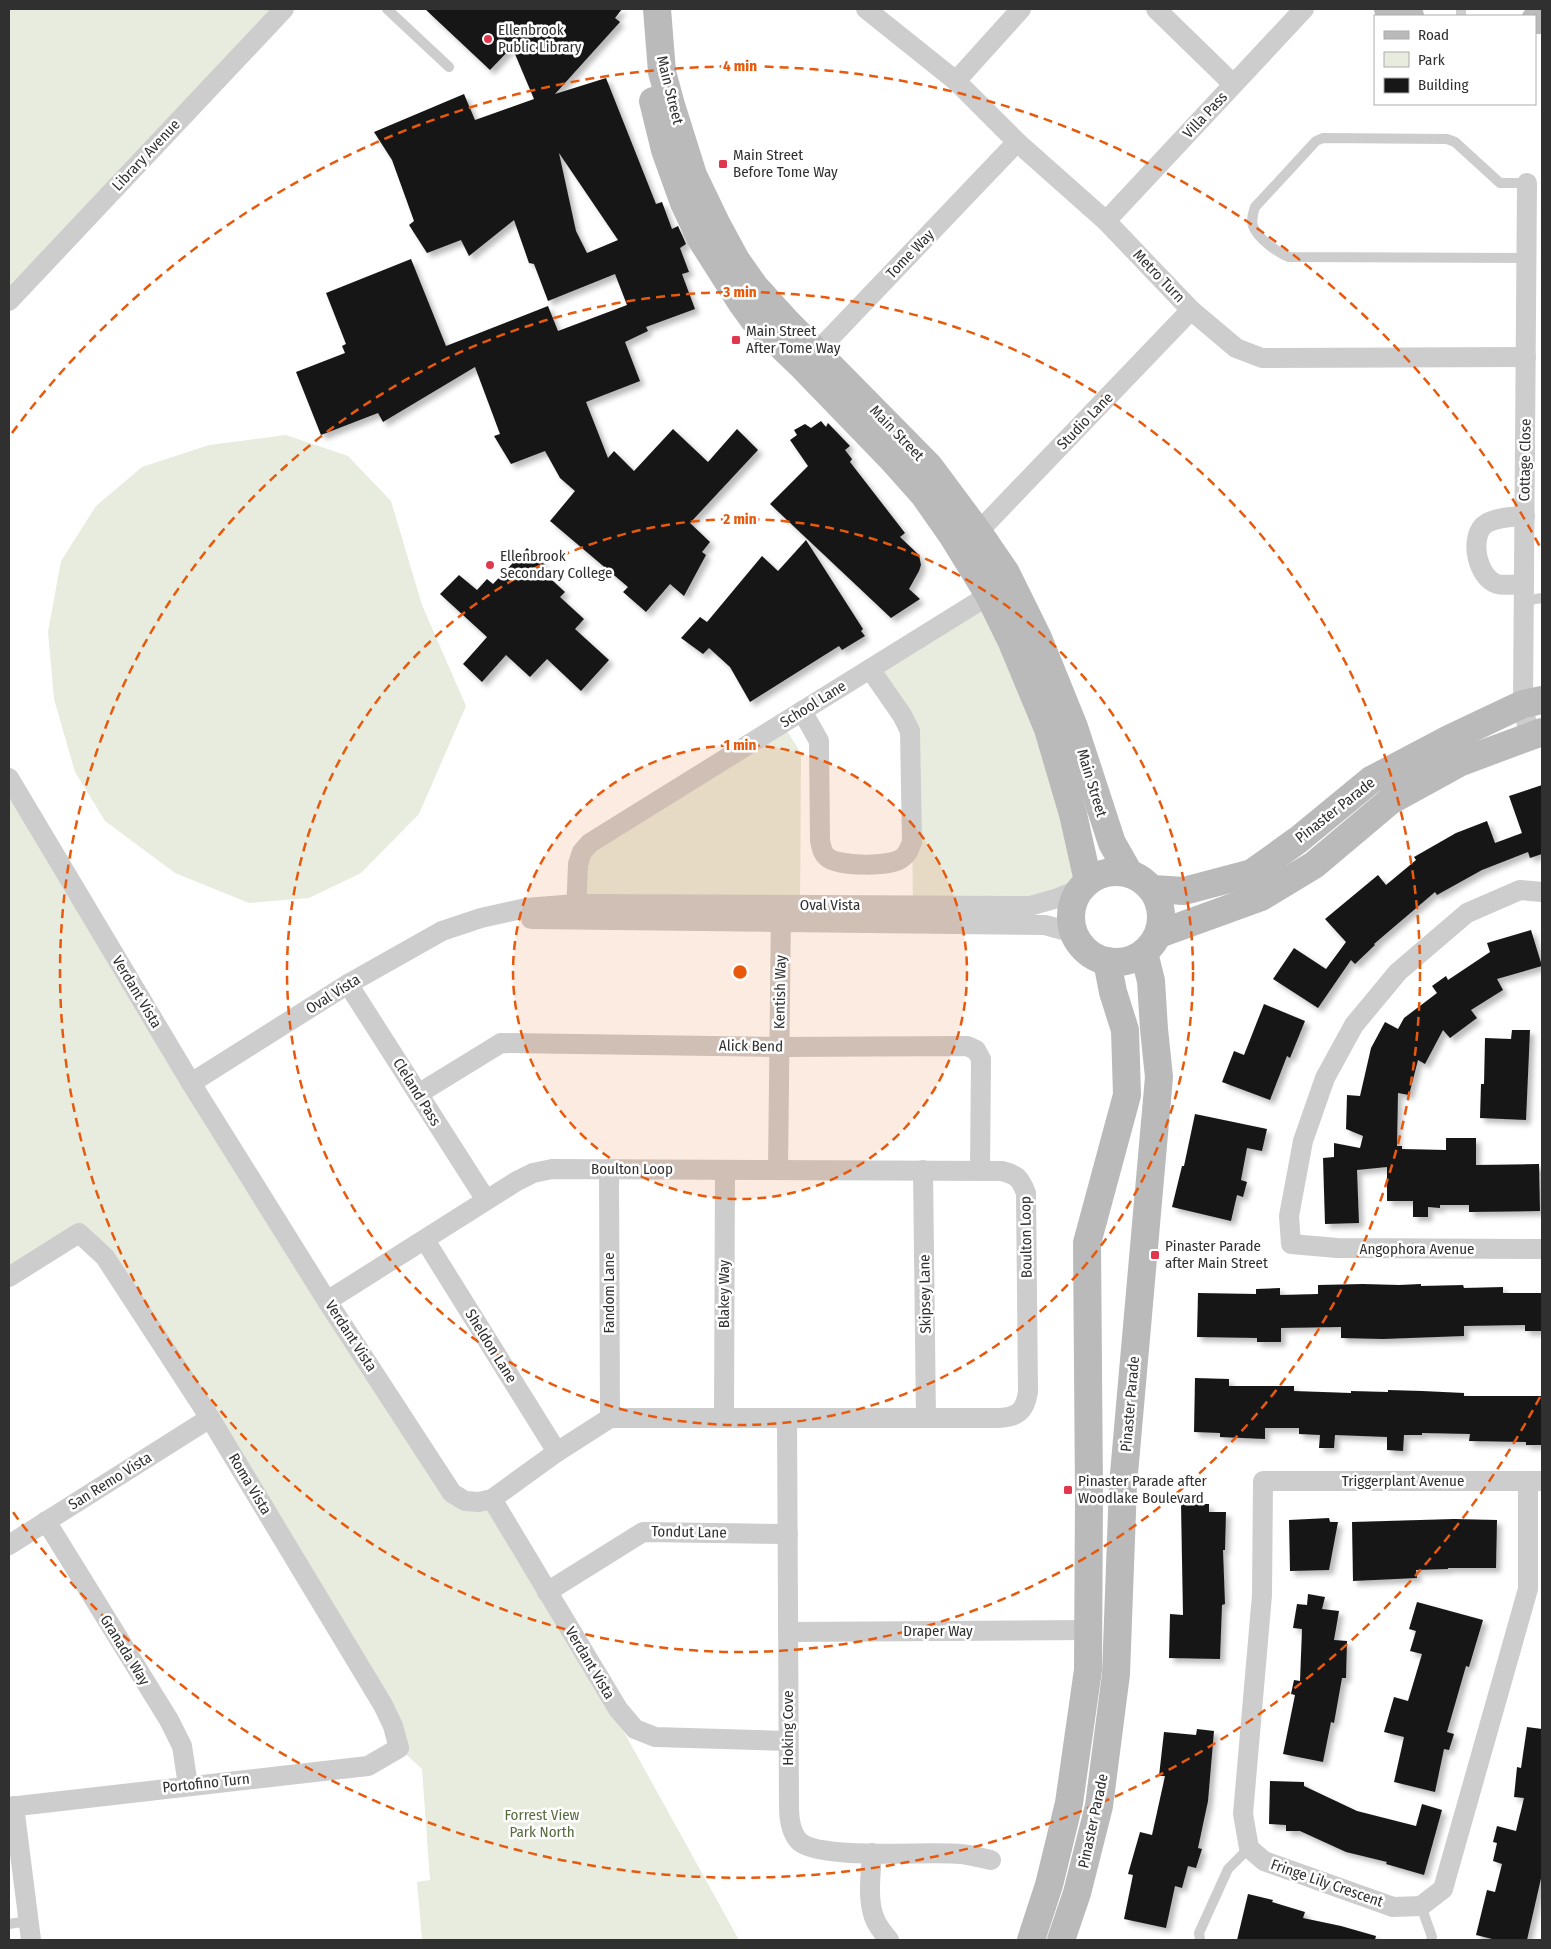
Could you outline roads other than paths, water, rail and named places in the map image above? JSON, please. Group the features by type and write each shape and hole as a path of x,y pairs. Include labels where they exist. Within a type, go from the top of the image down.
{"main road":[{"name":"Main Street","path":"643,9 646,52 656,118 664,150 684,203 701,239 754,320 810,359 929,466 1006,573 1038,638 1074,727 1112,843 1129,873"},
{"name":"Main Street","path":"657,9 662,72 694,175 736,260 810,359 891,458 924,495 952,535 989,595 1011,640 1048,729 1073,814 1084,885"},
{"path":"1388,9 1407,15"},
{"name":"Pinaster Parade","path":"1153,890 1184,891 1252,872 1298,840 1371,780 1449,739 1532,702"},
{"name":"Pinaster Parade","path":"1060,1940 1077,1893 1099,1806 1116,1674 1123,1485 1159,1077 1151,980 1151,944 1261,897 1314,865 1390,801 1461,762 1536,734"},
{"path":"1114,871 1129,873 1142,880 1153,890 1160,903 1162,919 1151,944 1132,959 1120,962 1107,961 1093,956 1081,946 1074,933 1071,909 1075,898 1084,885 1100,874 1114,871"},
{"name":"Pinaster Parade","path":"1032,1940 1049,1885 1069,1803 1088,1670 1087,1243 1127,1095 1125,1030 1113,992 1107,961"}],"street":[{"name":"Library Avenue","path":"9,301 284,9"},
{"name":"Metro Turn","path":"866,9 956,81 1017,142 1106,221 1191,310 1236,348 1262,358 1526,357"},
{"path":"956,81 1021,9"},
{"path":"1156,9 1233,84"},
{"name":"Villa Pass","path":"1106,221 1304,9"},
{"name":"Tome Way","path":"810,359 1017,142"},
{"name":"Cottage Close","path":"1527,183 1525,516 1530,594 1532,702 1536,734"},
{"name":"Studio Lane","path":"978,532 1191,310"},
{"path":"1525,516 1499,519 1484,525 1477,536 1477,560 1484,574 1497,584 1530,594"},
{"name":"School Lane","path":"576,912 578,864 582,852 590,843 989,595"},
{"path":"802,711 819,741 821,849 833,861 843,863 892,863 901,859 908,852 912,842 910,731 902,715 870,669"},
{"name":"Verdant Vista","path":"9,778 191,1083 327,1300 452,1493 465,1500 479,1502 492,1499 618,1709 635,1729 655,1737 788,1741"},
{"name":"Oval Vista","path":"780,914 1030,906 1058,898 1084,885"},
{"name":"Angophora Avenue","path":"1542,892 1520,890 1467,913 1398,972 1354,1026 1325,1078 1303,1141 1289,1216 1291,1244 1337,1248 1542,1250"},
{"name":"Oval Vista","path":"191,1083 348,984 442,931 481,918 526,908 576,912 780,914 1045,925 1074,933"},
{"name":"Kentish Way","path":"778,1170 780,914"},
{"name":"Cleland Pass","path":"348,984 486,1200"},
{"name":"Alick Bend","path":"418,1094 502,1043 779,1047 967,1046 976,1050 981,1059 980,1170"},
{"name":"Boulton Loop","path":"327,1300 486,1200 533,1173 552,1169 1002,1170 1014,1174 1022,1183 1026,1192 1028,1392 1026,1404 1019,1413 1009,1417 610,1418"},
{"name":"Fandom Lane","path":"609,1169 610,1418"},
{"name":"Blakey Way","path":"724,1418 725,1170"},
{"name":"Skipsey Lane","path":"923,1170 926,1418"},
{"name":"Roma Vista","path":"9,1277 79,1233 105,1257 210,1418 383,1705 393,1726 399,1748"},
{"name":"Sheldon Lane","path":"425,1240 557,1452"},
{"name":"San Remo Vista","path":"9,1545 210,1418"},
{"path":"492,1499 557,1452 610,1418"},
{"name":"Hoking Cove","path":"787,1418 788,1741 790,1818 793,1831 800,1842 813,1848 835,1852 962,1854 991,1860"},
{"name":"Triggerplant Avenue","path":"1250,1848 1243,1814 1262,1595 1263,1481 1535,1481"},
{"path":"1421,1906 1443,1889 1528,1589 1535,1481"},
{"name":"Granada Way","path":"46,1521 169,1720 182,1746 188,1785"},
{"name":"Tondut Lane","path":"547,1592 643,1532 788,1534"},
{"name":"Draper Way","path":"788,1632 1088,1630"},
{"name":"Portofino Turn","path":"12,1806 368,1766 399,1748"},
{"path":"12,1806 23,1928"},
{"name":"Fringe Lily Crescent","path":"1250,1848 1264,1861 1393,1906 1421,1906"},
{"path":"872,1853 871,1897 873,1915 878,1926 889,1940"}],"lane":[{"path":"387,9 449,66"},
{"path":"1527,183 1500,183 1455,142 1447,139 1323,138 1316,141 1255,206 1252,218 1254,228 1271,247 1280,254 1289,257 1527,258"},
{"path":"1200,1940 1199,1933 1228,1869 1250,1848"},
{"path":"1421,1906 1432,1937 1431,1940"}],"place":[{"name":"Ellenbrook Public Library","path":"488,39"},
{"name":"Main Street Before Tome Way","path":"723,164"},
{"name":"Main Street After Tome Way","path":"736,340"},
{"name":"Ellenbrook Secondary College","path":"490,565"},
{"name":"Pinaster Parade after Main Street","path":"1155,1255"},
{"name":"Pinaster Parade after Woodlake Boulevard","path":"1068,1490"}],"park label":[{"name":"Forrest View Park North","path":"542,1824"}]}
